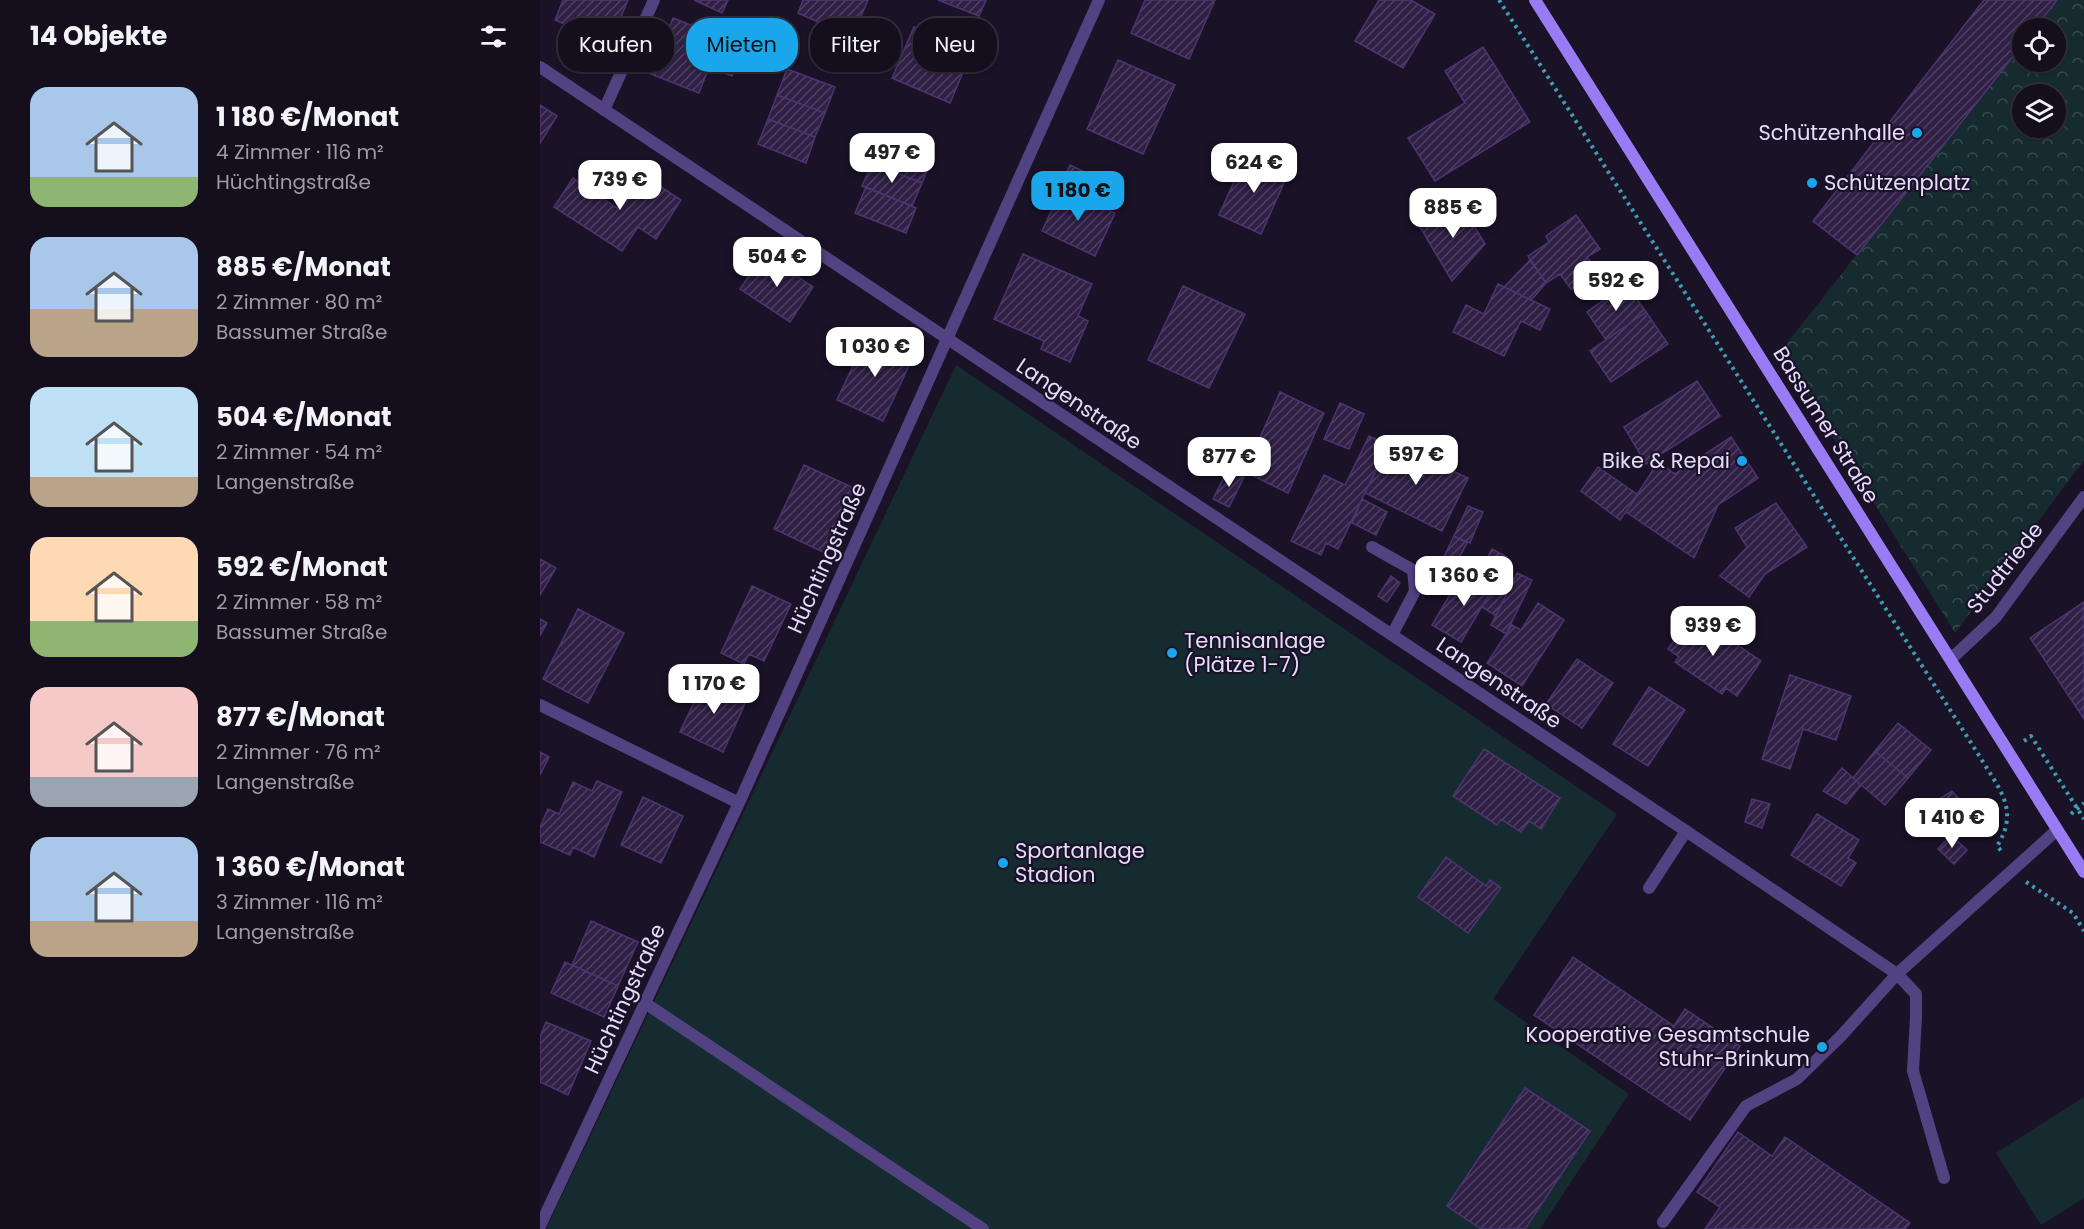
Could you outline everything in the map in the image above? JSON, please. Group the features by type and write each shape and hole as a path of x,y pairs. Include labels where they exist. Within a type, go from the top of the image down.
{"street":[{"path":"604,110 654,0"},
{"name":"Hüchtingstraße","path":"540,1226 739,802 1100,0"},
{"name":"Bassumer Straße","path":"1535,0 2084,872"},
{"name":"Langenstraße","path":"540,67 1897,974 1916,994 1913,1071 1944,1178"},
{"name":"Studtriede","path":"1951,659 1996,617 2084,497"},
{"path":"1372,547 1413,570 1414,591 1392,635"},
{"path":"540,705 739,802"},
{"path":"1663,1221 1746,1106 1797,1079 1897,974 2057,830"},
{"path":"1649,888 1686,831"},
{"path":"645,1003 983,1229"}],"path":[{"path":"1499,0 1980,757 2007,803 2006,831 1997,846 2028,884 2073,913 2084,931"}],"green space":[{"path":"2057,0 2084,0 2084,460 1955,633 1780,352 2012,58 2012,72 2066,72 2066,18 2043,18"},
{"name":"Sportanlage Stadion","path":"956,365 1617,814 1493,999 1629,1094 1540,1229 546,1229"},
{"path":"2084,1097 2084,1198 2041,1225 1996,1153"}],"building":[{"path":"563,0 628,0 620,18 558,18 558,21 555,20"},
{"path":"694,0 728,0 722,13"},
{"path":"803,0 868,0 860,18 810,18 798,13"},
{"path":"938,0 986,0 979,16"},
{"path":"1145,0 1215,0 1189,59 1131,33"},
{"path":"1379,0 1411,0 1435,14 1403,68 1355,41"},
{"name":"Schützenhalle","path":"1984,0 2057,0 2043,18 2012,18 2012,58 1857,255 1813,221"},
{"path":"674,18 686,23 686,72 707,72 699,93 651,74 652,72 674,72"},
{"path":"913,29 913,72 963,72 950,103 892,78 895,72 901,72 901,57"},
{"path":"1483,47 1530,122 1435,181 1408,138 1465,103 1445,71"},
{"path":"1118,60 1175,85 1143,154 1087,129"},
{"path":"722,72 734,72 732,76"},
{"path":"786,72 795,72 835,87 825,113 777,95"},
{"path":"777,95 825,113 815,137 768,119"},
{"path":"540,105 557,116 540,143"},
{"path":"768,119 815,137 806,163 758,144"},
{"path":"882,138 932,158 922,183 872,163"},
{"path":"1246,155 1288,174 1261,234 1219,215"},
{"path":"872,163 922,183 912,206 862,186"},
{"path":"1070,165 1096,177 1086,199 1060,187"},
{"path":"640,173 681,200 656,239 638,227 622,251 554,207 573,178 617,208"},
{"path":"866,187 916,208 906,233 855,213"},
{"path":"1062,188 1115,213 1095,256 1042,231"},
{"path":"1459,201 1485,244 1452,281 1420,227"},
{"path":"1576,215 1600,249 1587,257 1597,271 1571,289 1560,274 1546,283 1528,256 1549,242 1546,236"},
{"path":"764,254 813,287 790,322 740,289"},
{"path":"1023,254 1092,284 1078,316 1088,321 1070,362 1041,349 1044,341 994,319"},
{"path":"1530,260 1546,283 1531,300 1504,287"},
{"path":"1498,284 1550,309 1540,330 1521,321 1504,356 1453,332 1466,305 1484,314"},
{"path":"1626,284 1646,312 1606,340 1587,312"},
{"path":"1183,286 1245,314 1209,388 1148,360"},
{"path":"1646,312 1668,344 1611,382 1590,351"},
{"path":"867,336 913,357 883,421 837,400"},
{"path":"1697,381 1720,416 1646,464 1624,427"},
{"path":"1280,392 1324,413 1288,493 1245,472"},
{"path":"1340,403 1364,414 1349,449 1324,439"},
{"path":"1369,436 1388,445 1338,549 1326,543 1321,555 1291,541 1324,475 1345,485"},
{"path":"1731,437 1758,478 1718,505 1694,558 1626,512 1658,462 1675,474"},
{"path":"1390,441 1468,478 1442,531 1365,493"},
{"path":"804,465 854,488 823,552 774,529"},
{"path":"1598,467 1638,495 1620,520 1581,491"},
{"path":"1228,469 1244,477 1229,507 1213,499"},
{"path":"1362,499 1387,512 1376,535 1352,523"},
{"path":"1776,503 1807,547 1765,574 1749,597 1720,576 1747,547 1735,528"},
{"path":"1468,506 1483,512 1470,543 1454,536"},
{"path":"1454,536 1467,543 1451,573 1439,567"},
{"path":"1492,549 1507,557 1498,572 1484,564"},
{"path":"540,559 556,568 540,595"},
{"path":"1478,570 1497,581 1461,642 1432,625 1455,586 1465,592"},
{"path":"1517,573 1532,580 1506,634 1491,625"},
{"path":"1391,576 1400,583 1387,602 1378,596"},
{"path":"1497,581 1509,589 1496,616 1482,607"},
{"path":"752,586 791,604 764,661 749,654 744,664 721,653"},
{"path":"2084,602 2084,719 2030,638"},
{"path":"1538,603 1564,620 1522,686 1487,663 1512,625 1521,630"},
{"path":"578,609 624,633 588,703 543,679"},
{"path":"1692,614 1761,661 1737,696 1726,688 1722,694 1675,662 1679,657 1668,649"},
{"path":"540,619 547,623 540,636"},
{"path":"1577,659 1613,683 1582,728 1546,704"},
{"path":"1790,675 1851,696 1836,740 1803,729 1790,769 1762,759"},
{"path":"706,677 748,697 723,752 680,732"},
{"path":"1649,687 1685,710 1648,766 1613,744"},
{"path":"1898,723 1931,750 1908,778 1875,751"},
{"path":"1484,749 1560,798 1541,829 1529,821 1521,832 1501,819 1497,825 1453,796"},
{"path":"1875,751 1908,778 1885,805 1853,778"},
{"path":"540,752 549,757 540,775"},
{"path":"1842,768 1861,785 1846,804 1823,791"},
{"path":"597,781 622,792 594,857 573,847 570,855 540,842 540,827 548,809 559,814 573,782 592,791"},
{"path":"1952,791 1961,801 1950,808 1941,798"},
{"path":"643,797 683,816 661,863 621,845"},
{"path":"1752,799 1770,804 1762,828 1745,822"},
{"path":"1817,814 1859,840 1848,858 1856,863 1841,886 1791,855"},
{"path":"1951,835 1967,850 1954,864 1938,849"},
{"path":"1446,857 1486,886 1490,880 1501,888 1468,933 1418,897"},
{"path":"591,921 638,942 618,986 572,965"},
{"path":"1573,957 1674,1026 1685,1009 1740,1046 1690,1120 1534,1015"},
{"path":"565,962 618,986 604,1017 551,993"},
{"path":"546,1022 591,1041 568,1095 540,1082 540,1037"},
{"path":"1525,1088 1590,1131 1525,1229 1481,1229 1447,1206"},
{"path":"1738,1132 1772,1156 1785,1137 1910,1223 1905,1229 1705,1229 1720,1207 1697,1192"}],"place":[{"name":"Schützenhalle","path":"1917,133"},
{"name":"Schützenplatz","path":"1812,183"},
{"name":"Bike & Repai","path":"1742,461"},
{"name":"Tennisanlage (Plätze 1-7)","path":"1172,653"},
{"name":"Sportanlage Stadion","path":"1003,863"},
{"name":"Kooperative Gesamtschule Stuhr-Brinkum","path":"1822,1047"}]}
